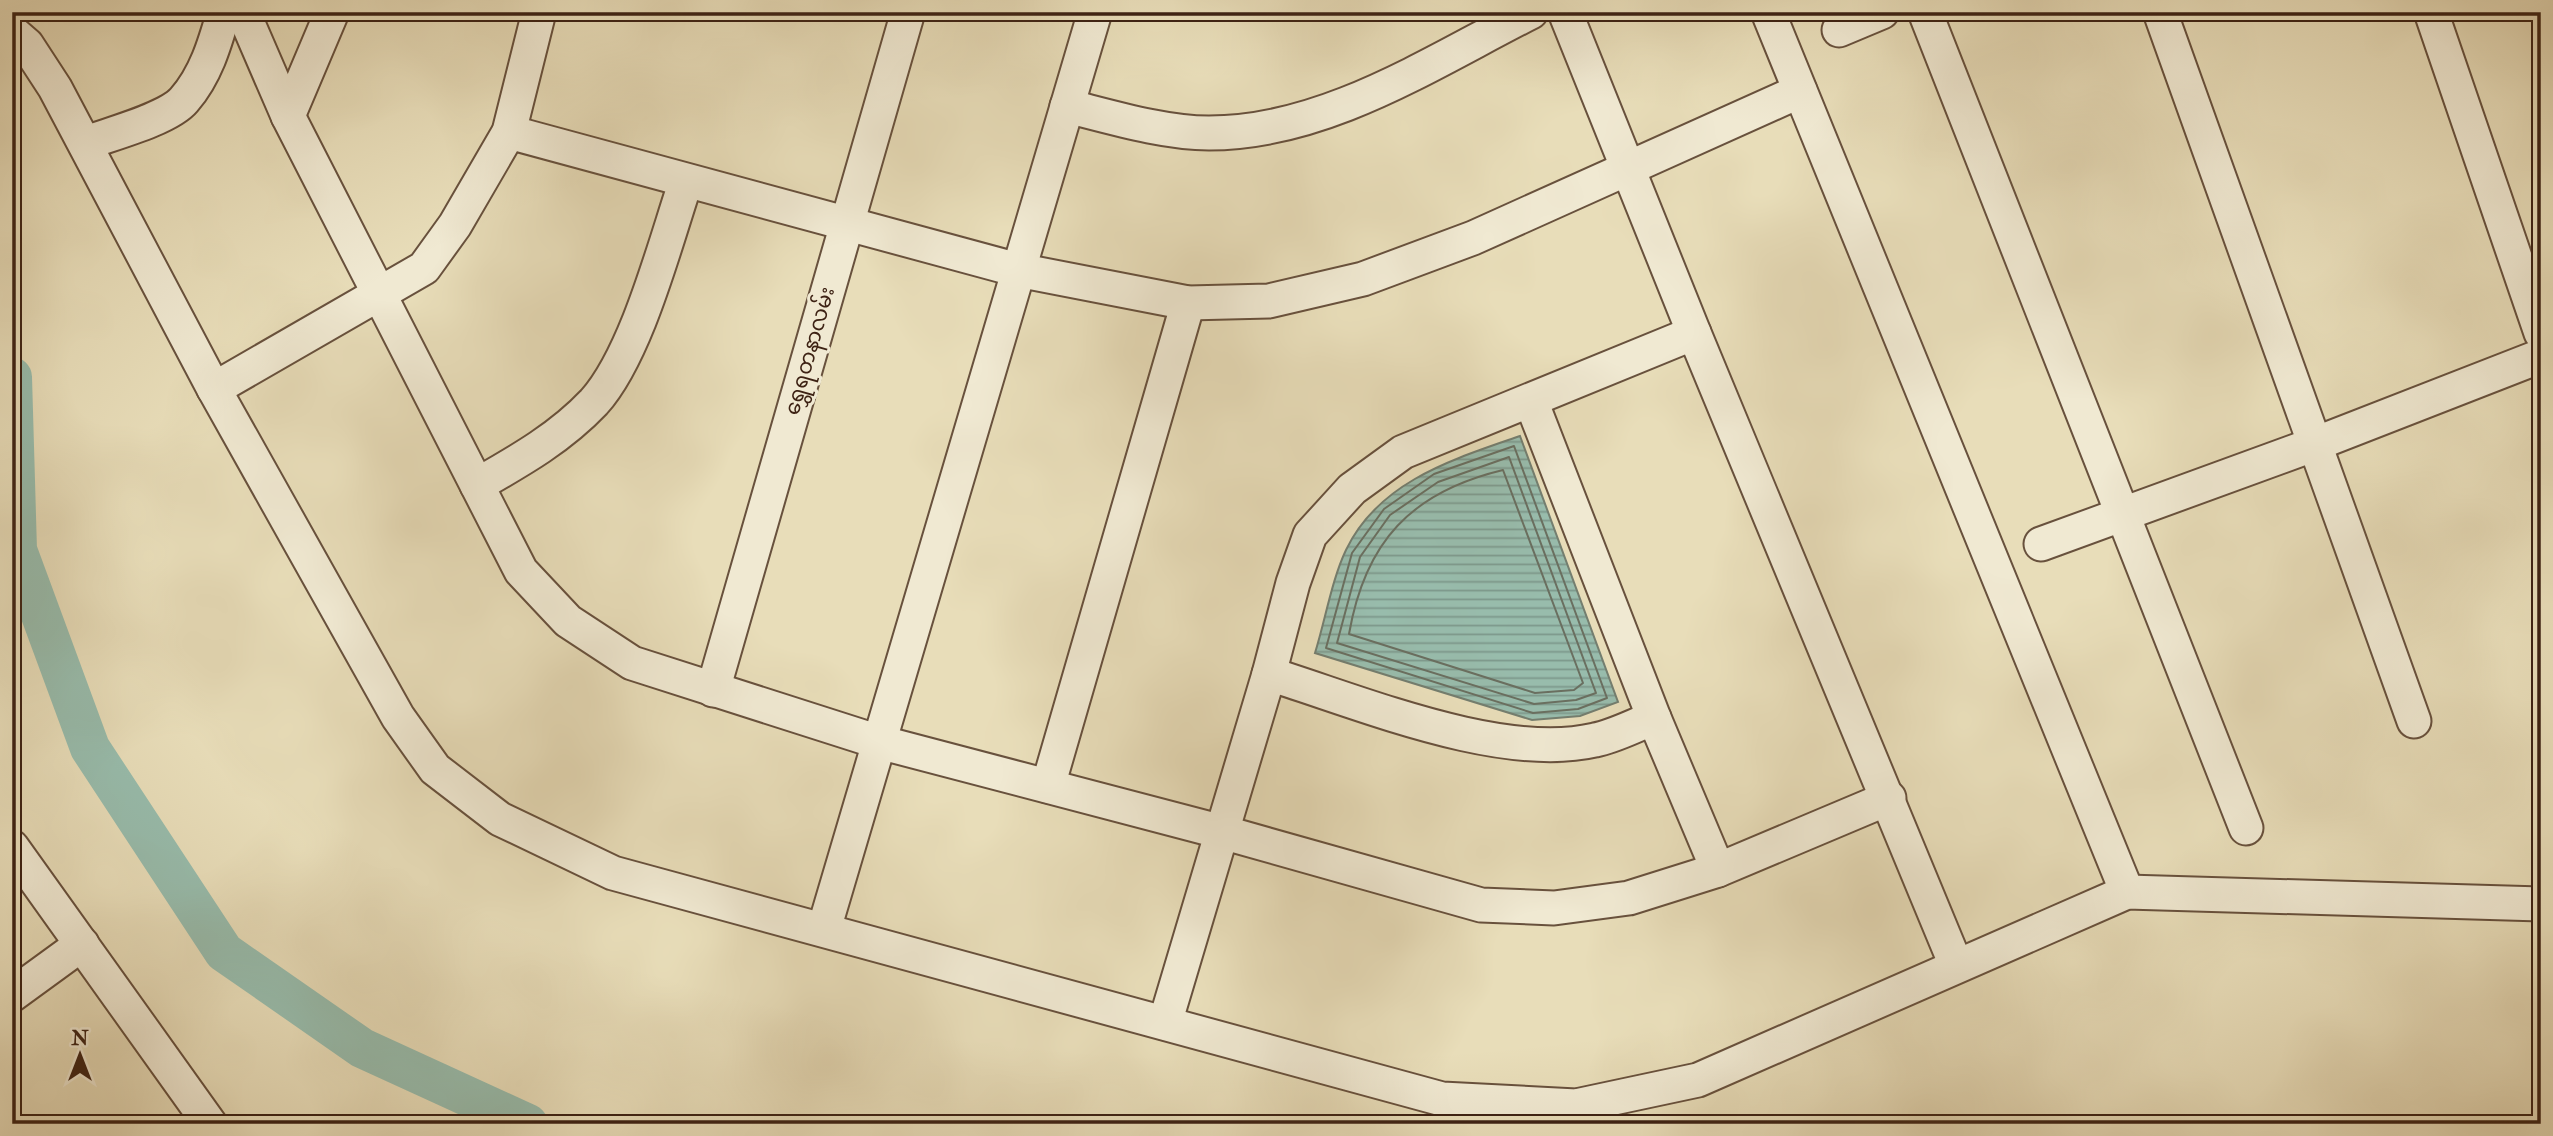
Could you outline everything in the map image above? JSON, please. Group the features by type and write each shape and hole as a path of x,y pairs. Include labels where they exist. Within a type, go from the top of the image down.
{"street":[{"path":"86,143 149,120 183,102 210,60 223,12"},
{"path":"243,12 288,116 521,571 568,621 632,663 879,742 1222,832 1481,905 1554,908 1629,898 1718,870 1889,798"},
{"path":"288,116 332,12"},
{"path":"214,389 377,292 424,268 455,226 509,132 539,12"},
{"name":"ရွှေရတနာလမ်း","path":"713,690 908,12"},
{"path":"824,929 1095,12"},
{"path":"1067,106 1134,122 1208,133 1292,124 1370,94 1531,12"},
{"path":"1565,12 1694,333 1956,965"},
{"path":"1768,12 2127,892"},
{"path":"1839,30 1882,12"},
{"path":"1925,12 2246,828"},
{"path":"2160,12 2414,721"},
{"path":"2431,12 2541,333"},
{"path":"12,32 27,45 86,143 214,389 398,717 435,769 500,819 613,873 1442,1099 1576,1106 1698,1080 2127,892 2541,904"},
{"path":"509,132 1018,270 1188,303 1269,301 1363,279 1474,238 1800,91"},
{"path":"477,485 542,448 595,401 629,346 686,181"},
{"path":"1048,786 1188,303"},
{"path":"1165,1023 1269,674 1293,583 1310,535 1352,489 1403,452 1694,333"},
{"path":"2041,544 2315,444 2541,356"},
{"path":"1531,401 1654,718 1718,870"},
{"path":"1269,674 1469,736 1538,746 1594,740 1654,718"},
{"path":"12,847 210,1124"},
{"path":"12,995 82,944"}],"water":[{"path":"1520,436 1618,702 1580,716 1532,720 1315,653 1341,561 1360,526 1378,506 1398,490 1445,464"}],"waterway":[{"path":"12,377 17,550 90,748 224,952 362,1048 528,1124"}]}
